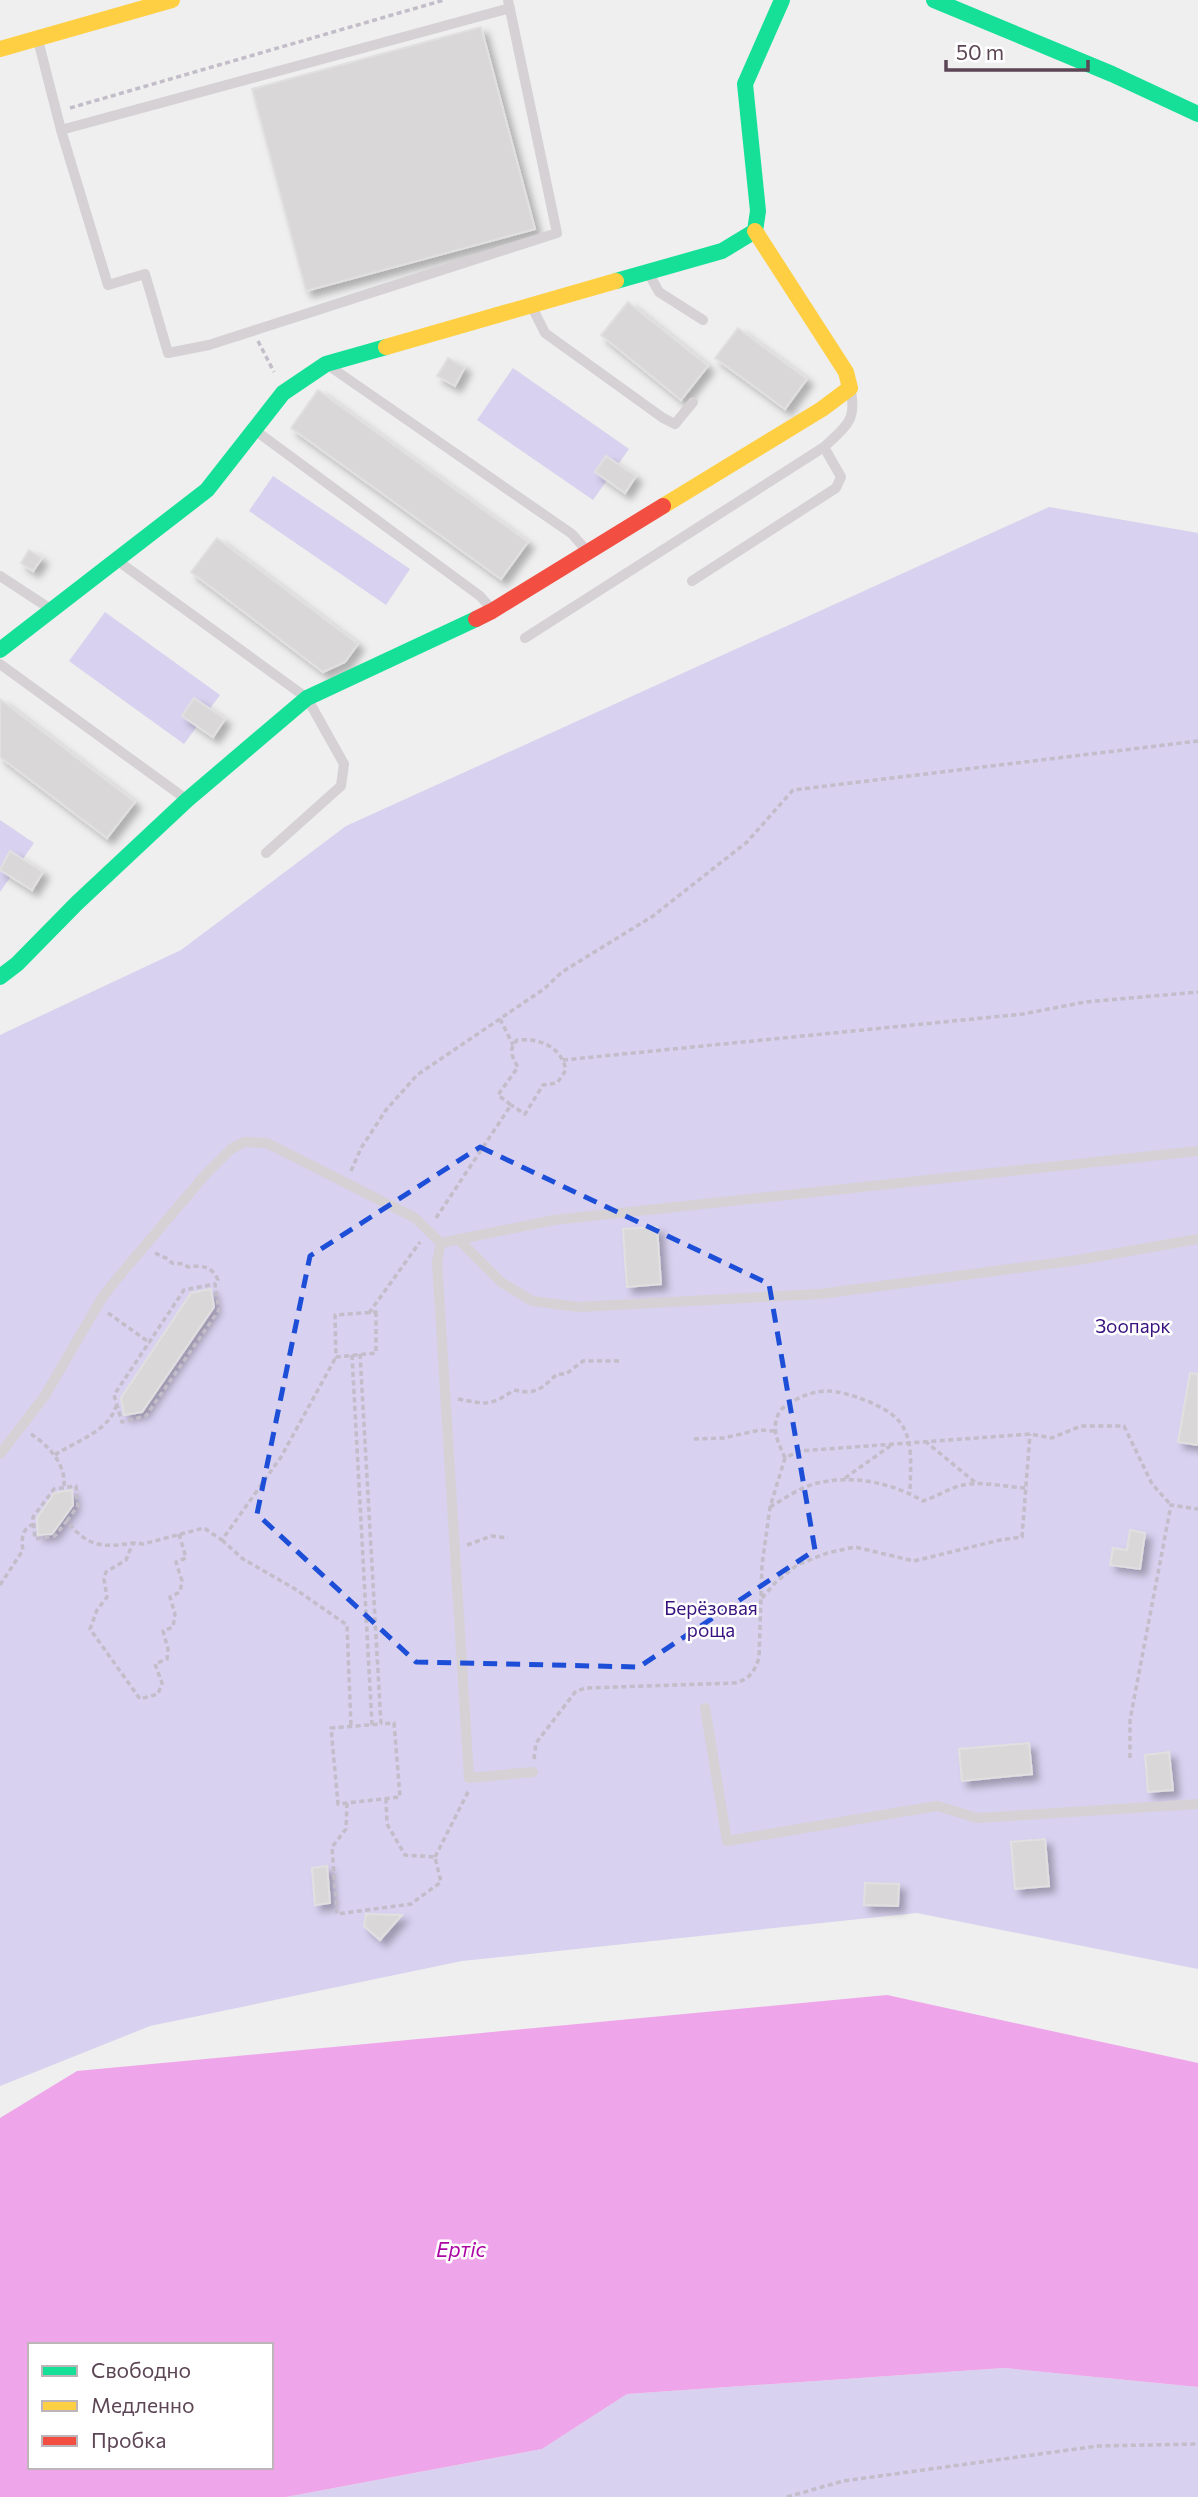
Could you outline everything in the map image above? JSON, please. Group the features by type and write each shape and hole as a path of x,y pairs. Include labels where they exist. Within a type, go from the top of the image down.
{"street":[{"path":"0,49 172,0"},
{"path":"0,977 13,961 187,800 307,698 492,611 822,409 850,388 846,372 755,231 758,211 745,84 782,0"},
{"path":"934,0 1112,74 1198,114"},
{"path":"0,650 207,490 283,393 326,364 722,251 755,231"}],"lane":[{"path":"38,39 61,130 108,285 145,274 168,353 209,345 557,233 509,4 61,130"},
{"path":"648,272 659,292 703,320"},
{"path":"531,306 545,333 663,418 675,424 693,402"},
{"path":"326,364 572,534 587,552"},
{"path":"525,638 824,447 846,426 854,409 850,388"},
{"path":"255,431 480,596 492,611"},
{"path":"691,581 836,488 841,477 824,447"},
{"path":"117,561 307,698 344,764 341,786 266,853"},
{"path":"0,576 53,611"},
{"path":"0,664 187,800"},
{"path":"0,1454 44,1397 115,1280 205,1175 231,1149 244,1142 267,1143 415,1218 441,1242"},
{"path":"441,1242 554,1220 1198,1152"},
{"path":"458,1239 501,1282 532,1301 578,1307 821,1294 1078,1260 1198,1239"},
{"path":"441,1242 437,1262 469,1778 533,1772"},
{"path":"705,1707 727,1841 937,1806 978,1818 1198,1804"}],"path":[{"path":"56,112 444,0"},
{"path":"253,330 283,393"},
{"path":"346,1183 361,1148 380,1119 417,1075 544,989 562,972 653,916 747,842 793,790 1198,741"},
{"path":"563,1060 1023,1014 1085,1002 1198,992"},
{"path":"500,1019 513,1045"},
{"path":"529,1039 546,1043 560,1054 563,1060 566,1070 558,1083 543,1085 525,1115 498,1096 518,1067 511,1055 517,1040 529,1039"},
{"path":"369,1313 429,1229 511,1105"},
{"path":"145,1245 172,1263 209,1268 218,1280 215,1284 219,1310 146,1416 122,1422 114,1395 184,1290 215,1284"},
{"path":"97,1306 150,1343"},
{"path":"222,1540 281,1457 336,1357 335,1315 376,1312 376,1353 336,1357"},
{"path":"360,1354 381,1724"},
{"path":"352,1355 372,1725"},
{"path":"445,1396 487,1404 498,1401 514,1390 530,1394 544,1387 557,1374 566,1374 583,1361 619,1361"},
{"path":"533,1772 536,1743 576,1691 586,1688 735,1683 745,1680 755,1671 759,1658 762,1565 770,1507 785,1458 776,1431 776,1419 786,1403 812,1393 831,1391 854,1396 898,1420 909,1443 910,1493"},
{"path":"55,1455 102,1428 113,1416 117,1405"},
{"path":"785,1458 799,1451 1030,1434 1052,1438 1081,1426 1124,1426 1152,1484 1171,1505 1198,1509"},
{"path":"21,1427 42,1441 55,1455 62,1470 64,1487"},
{"path":"694,1439 723,1438 760,1430 776,1431"},
{"path":"761,1599 797,1565 827,1553 855,1547 914,1561 1022,1537 1030,1434"},
{"path":"925,1441 977,1484"},
{"path":"843,1479 894,1444"},
{"path":"770,1507 811,1485 843,1479 879,1484 910,1493 923,1501 942,1496 959,1486 977,1484 1026,1488"},
{"path":"76,1486 78,1506 55,1536 35,1539 33,1517 54,1489 64,1487 76,1486"},
{"path":"1130,1758 1130,1720 1171,1505"},
{"path":"67,1521 90,1544 105,1546 133,1542 143,1544 204,1528 243,1559 295,1589 347,1625 351,1726"},
{"path":"0,1586 23,1550 21,1540 25,1531 34,1524"},
{"path":"133,1542 126,1560 106,1572 103,1579 107,1597 97,1611 90,1629 140,1699 158,1694 162,1683 155,1664 167,1659 168,1649 163,1631 173,1627 175,1614 170,1597 180,1592 182,1581 176,1562 186,1558 179,1534"},
{"path":"455,1550 491,1536 508,1538"},
{"path":"394,1723 400,1797 338,1804 331,1728 381,1724 394,1723"},
{"path":"346,1803 346,1829 332,1847 337,1914 411,1904 441,1882 435,1857 475,1778"},
{"path":"386,1799 387,1824 405,1855 435,1857"},
{"path":"787,2497 843,2481 1098,2446 1198,2444"}],"highlighted area":[{"path":"480,1147 769,1284 815,1550 639,1667 416,1662 257,1514 310,1256"}],"green space":[{"path":"513,368 629,449 593,500 477,420"},
{"path":"273,476 410,569 386,605 249,511"},
{"path":"1049,507 1198,533 1198,1969 917,1913 462,1961 150,2026 0,2086 0,1035 181,950 346,826"},
{"path":"105,612 220,695 184,744 69,661"},
{"path":"0,820 34,843 0,892"},
{"path":"1004,2368 1198,2387 1198,2497 286,2497 542,2449 627,2394"}],"water":[{"name":"Ертіс","path":"887,1995 1198,2063 1198,2387 1004,2368 627,2394 542,2449 286,2497 0,2497 0,2118 77,2071"}],"building":[{"path":"481,27 535,229 306,291 252,89"},
{"path":"628,302 708,366 681,400 601,335"},
{"path":"738,328 807,379 785,409 715,358"},
{"path":"448,358 465,367 455,386 437,376"},
{"path":"318,390 528,542 501,579 291,428"},
{"path":"606,456 636,476 625,493 595,472"},
{"path":"217,538 358,644 345,662 323,672 191,572"},
{"path":"29,550 42,558 33,571 21,563"},
{"path":"194,698 225,719 213,737 182,716"},
{"path":"0,699 135,802 107,838 0,757"},
{"path":"10,851 43,872 32,890 0,870"},
{"path":"657,1227 661,1284 627,1287 623,1229"},
{"path":"211,1289 214,1307 142,1412 124,1415 121,1398 191,1293"},
{"path":"1190,1373 1198,1374 1198,1445 1178,1442"},
{"path":"72,1490 73,1505 52,1534 38,1535 37,1518 54,1493"},
{"path":"1130,1530 1145,1533 1140,1569 1110,1565 1113,1548 1127,1550"},
{"path":"1029,1743 1032,1774 962,1781 959,1749"},
{"path":"1169,1752 1173,1790 1148,1792 1145,1755"},
{"path":"1045,1839 1049,1886 1015,1889 1011,1842"},
{"path":"327,1866 330,1903 315,1905 312,1868"},
{"path":"865,1883 899,1884 898,1906 864,1905"},
{"path":"366,1914 402,1915 380,1940 364,1926"}],"traffic: fast":[{"path":"616,281 722,251 755,231 758,211 745,84 782,0"},
{"path":"934,0 1112,74 1198,114"},
{"path":"0,650 207,490 283,393 326,364 386,347"},
{"path":"0,977 17,964 77,903 187,800 307,698 476,619"}],"traffic: slow":[{"path":"0,49 172,0"},
{"path":"663,506 822,409 850,388 846,372 755,231"},
{"path":"386,347 616,281"}],"traffic: jam":[{"path":"476,619 663,506"}],"park label":[{"name":"Зоопарк","path":"1133,1325"},
{"name":"Берёзовая роща","path":"711,1618"}]}
